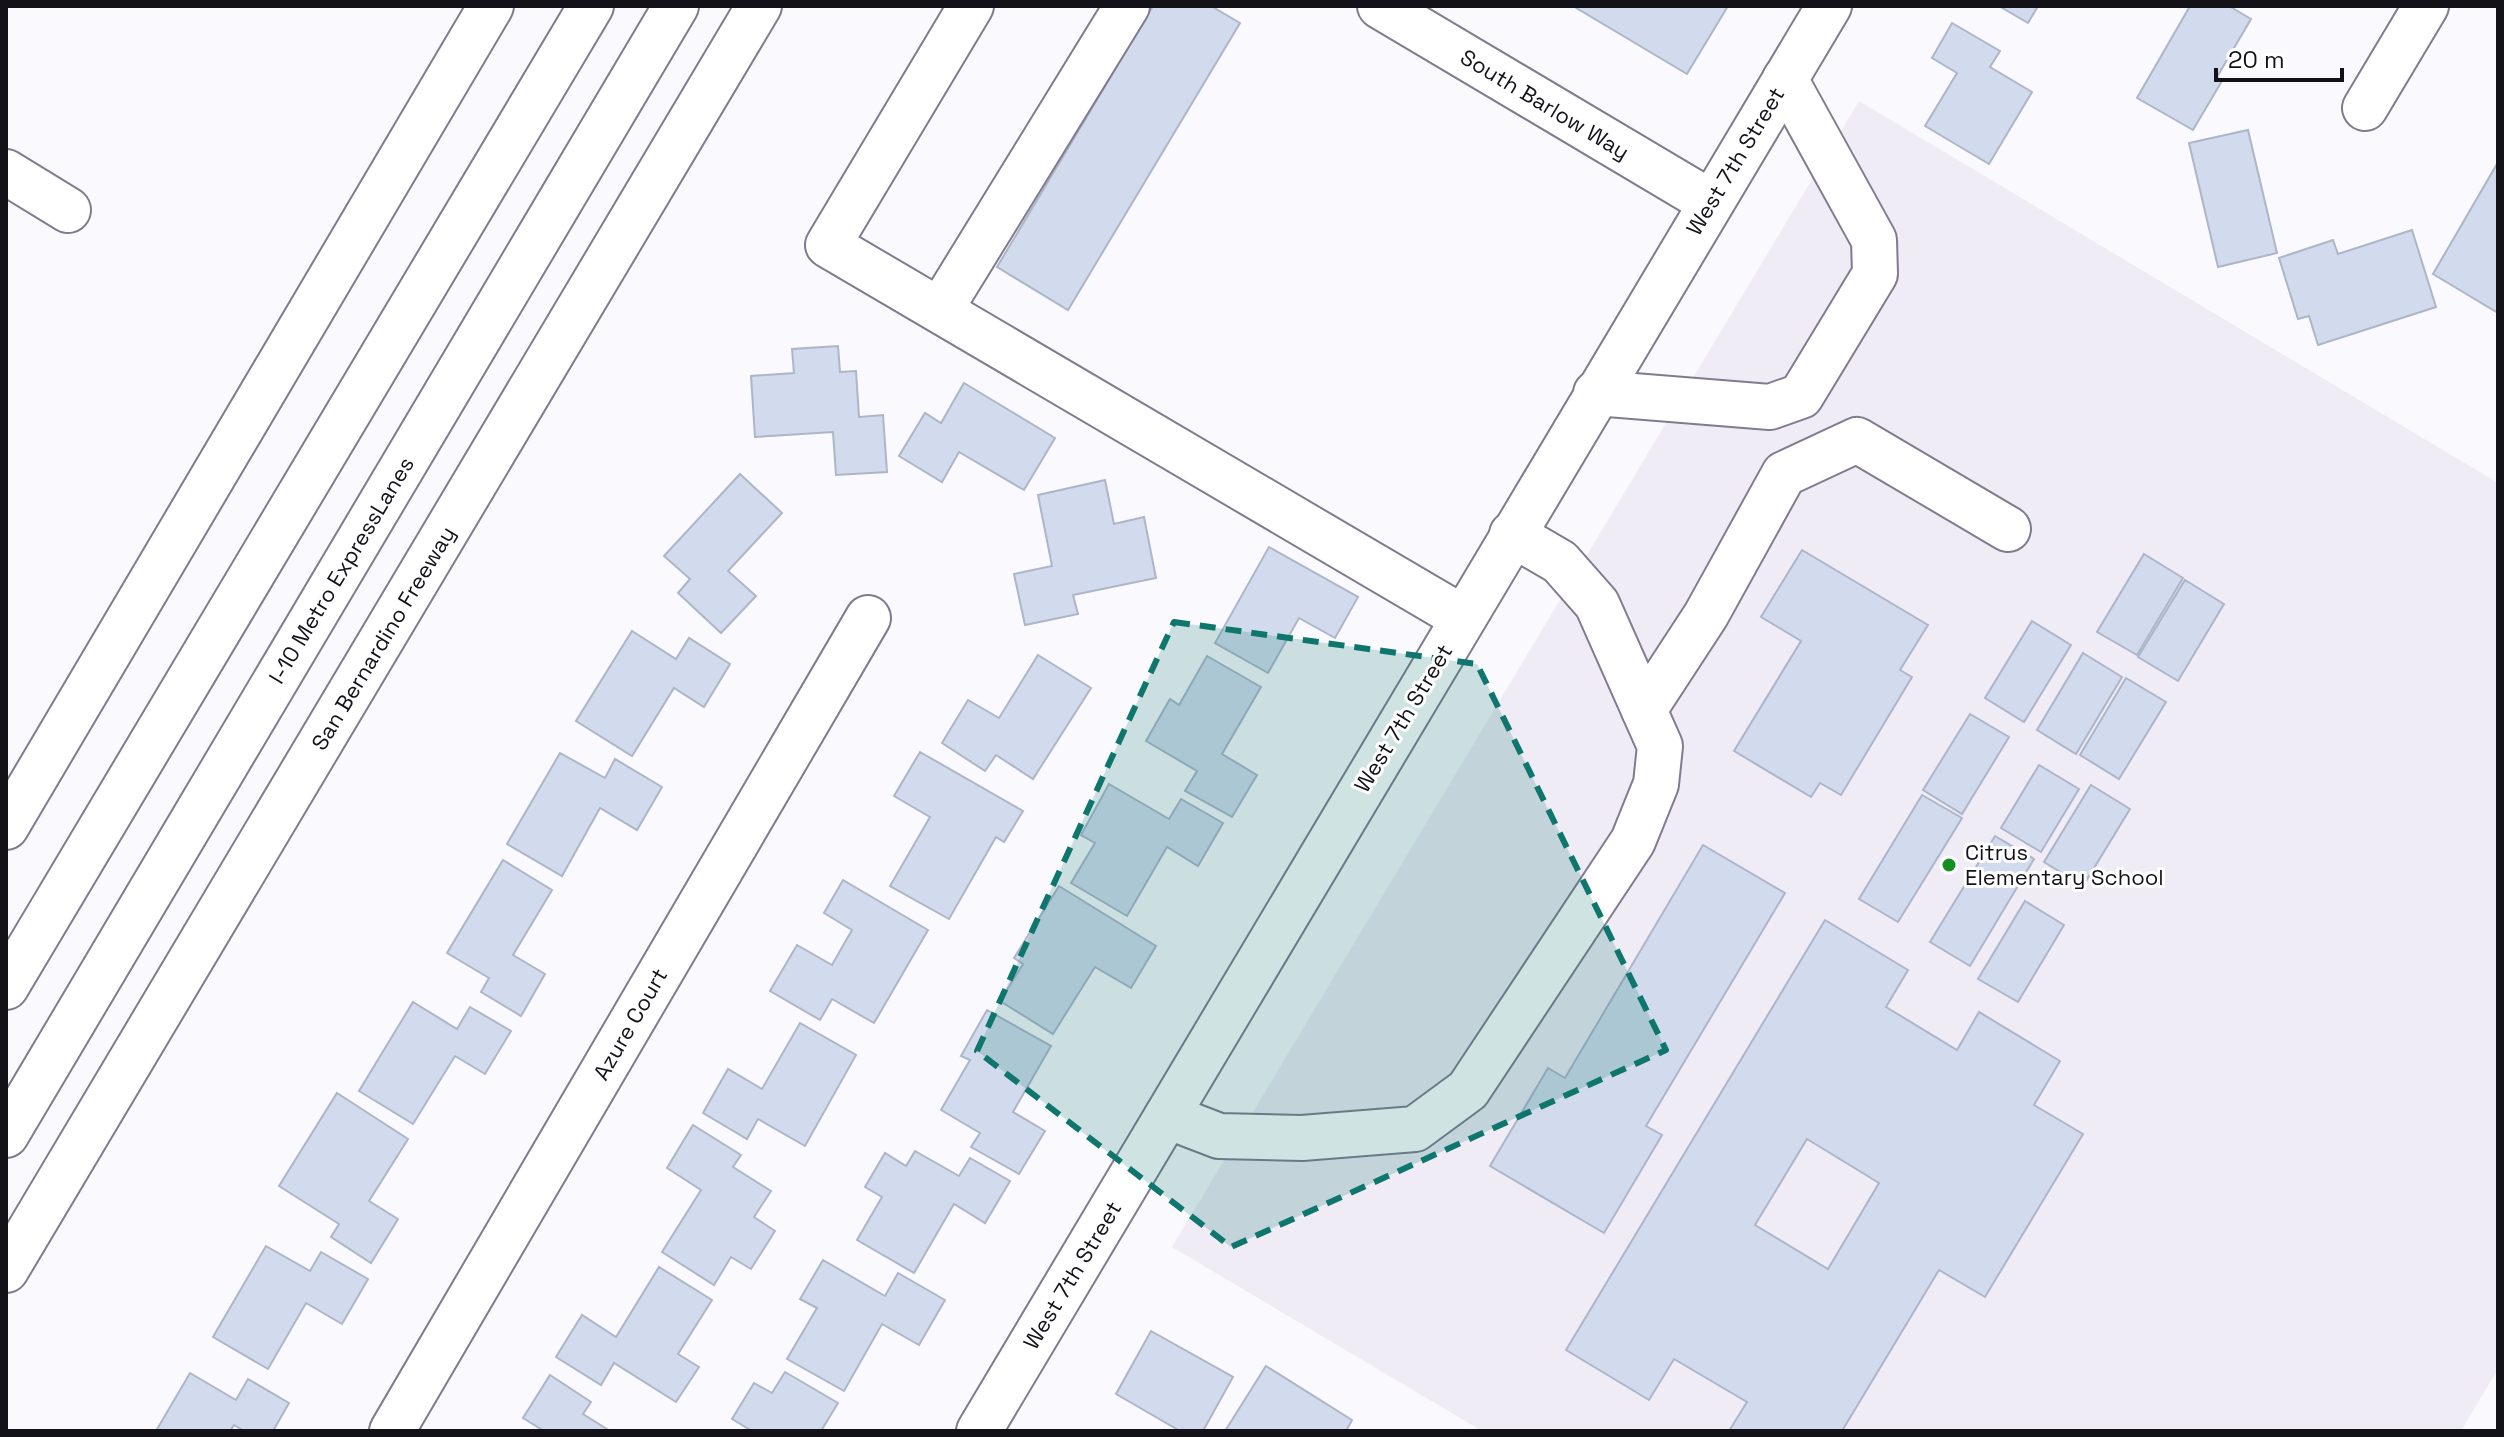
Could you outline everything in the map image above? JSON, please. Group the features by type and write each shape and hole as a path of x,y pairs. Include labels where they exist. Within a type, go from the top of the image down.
{"main road":[{"path":"6,827 491,6"},
{"path":"6,987 591,6"},
{"name":"I-10 Metro ExpressLanes","path":"6,1135 676,6"},
{"name":"San Bernardino Freeway","path":"6,1270 759,6"},
{"path":"971,6 828,245 1463,618"},
{"path":"940,310 1127,6"},
{"name":"South Barlow Way","path":"1380,6 1710,202"},
{"name":"West 7th Street","path":"979,1431 1829,6"},
{"path":"2365,108 2426,6"},
{"path":"1596,393 1770,407 1801,396 1875,274 1874,240 1785,79"},
{"path":"6,172 68,210"},
{"path":"1644,710 1706,615 1784,474 1857,440 2008,529"},
{"path":"1167,1116 1219,1136 1302,1138 1415,1129 1468,1090 1633,841 1656,784 1660,746 1597,604 1560,562 1512,534"},
{"name":"Azure Court","path":"392,1431 868,618"}],"highlighted area":[{"path":"1174,622 1477,664 1666,1050 1231,1247 977,1051"}],"shaded area":[{"name":"Citrus Elementary School","path":"1859,101 2498,483 2498,1369 2461,1431 1482,1431 1172,1247"}],"building":[{"path":"1153,6 1211,6 1240,23 1068,310 997,267"},
{"path":"1573,6 1728,6 1687,74"},
{"path":"1999,6 2038,6 2028,23"},
{"path":"2190,6 2229,6 2251,19 2217,77 2222,81 2193,130 2137,98"},
{"path":"1952,23 2000,51 1990,67 2032,92 1989,164 1925,126 1957,73 1932,58"},
{"path":"2248,130 2277,253 2218,267 2189,143"},
{"path":"2498,165 2498,313 2433,274"},
{"path":"2412,230 2436,307 2318,345 2309,316 2298,319 2279,258 2333,240 2338,254"},
{"path":"838,346 840,372 856,371 859,417 883,415 887,472 836,475 833,432 755,437 751,376 794,373 792,349"},
{"path":"964,383 1055,438 1024,490 959,452 942,482 899,456 925,413 941,423"},
{"path":"740,474 782,513 728,571 756,596 721,633 678,593 690,579 664,556"},
{"path":"1105,480 1114,524 1144,517 1156,578 1073,595 1078,614 1025,625 1014,574 1052,566 1038,495"},
{"path":"1269,547 1358,597 1335,638 1299,618 1268,673 1215,643"},
{"path":"1802,550 1928,625 1900,670 1912,677 1841,795 1820,783 1811,797 1734,751 1801,641 1761,617"},
{"path":"2144,554 2183,578 2137,655 2097,632"},
{"path":"2185,580 2224,604 2178,681 2138,657"},
{"path":"2032,621 2071,645 2024,722 1985,698"},
{"path":"632,631 676,659 689,638 730,664 704,707 674,688 632,756 576,721"},
{"path":"2083,653 2122,677 2076,754 2037,730"},
{"path":"1038,655 1091,688 1033,779 996,755 985,771 942,743 968,700 999,718"},
{"path":"1207,656 1261,687 1222,754 1257,775 1232,817 1185,791 1197,771 1146,741 1170,699 1179,705"},
{"path":"2126,678 2166,702 2119,779 2080,755"},
{"path":"1970,714 2009,737 1962,814 1923,790"},
{"path":"920,752 1023,811 1004,842 996,837 949,919 890,886 930,817 894,796"},
{"path":"560,753 605,778 615,759 662,787 637,830 600,808 562,876 507,844"},
{"path":"2039,765 2079,789 2041,852 2001,828"},
{"path":"1109,784 1169,819 1181,799 1223,823 1198,866 1167,847 1127,916 1071,883 1095,843 1081,835"},
{"path":"2091,785 2130,809 2083,886 2044,862"},
{"path":"1922,795 1962,818 1898,922 1859,899"},
{"path":"1995,836 2034,859 1970,966 1930,942"},
{"path":"1703,845 1785,893 1646,1126 1662,1135 1604,1233 1490,1166 1548,1068 1565,1078"},
{"path":"503,860 552,890 513,955 545,974 521,1016 481,992 489,978 447,953"},
{"path":"843,880 928,930 874,1023 832,999 820,1020 770,991 797,945 832,965 852,930 824,913"},
{"path":"1059,886 1156,946 1131,988 1095,967 1053,1034 1000,1001 1023,964 1014,958"},
{"path":"2025,901 2064,925 2018,1002 1978,979"},
{"path":"1825,920 1908,970 1886,1007 1957,1050 1979,1012 2060,1061 2034,1105 2083,1134 1985,1297 1939,1270 1842,1431 1729,1431 1747,1402 1674,1359 1649,1400 1566,1350","holes":["1807,1139 1879,1183 1828,1269 1755,1225"]},
{"path":"413,1002 457,1029 470,1007 511,1031 485,1074 455,1056 413,1124 359,1091"},
{"path":"987,1010 1051,1046 1013,1112 1045,1131 1019,1174 971,1147 980,1133 941,1110 970,1060 961,1056"},
{"path":"800,1023 856,1055 805,1146 758,1119 747,1139 703,1113 728,1069 762,1089"},
{"path":"337,1093 408,1139 369,1201 398,1219 371,1263 331,1237 339,1224 279,1186"},
{"path":"693,1125 741,1155 733,1167 771,1191 754,1217 775,1231 751,1269 731,1257 714,1285 662,1252 701,1190 667,1168"},
{"path":"915,1151 959,1176 970,1158 1010,1181 985,1223 954,1204 914,1273 857,1240 882,1197 865,1187 885,1153 906,1166"},
{"path":"266,1246 310,1271 321,1252 368,1279 342,1324 306,1303 268,1369 213,1337"},
{"path":"823,1260 885,1296 898,1273 945,1300 919,1345 882,1324 844,1391 787,1359 817,1308 800,1299"},
{"path":"659,1267 712,1300 678,1354 699,1367 676,1402 614,1363 601,1385 556,1357 582,1315 616,1337"},
{"path":"1151,1331 1233,1377 1203,1431 1180,1431 1116,1394"},
{"path":"1266,1366 1352,1420 1346,1431 1225,1431"},
{"path":"785,1372 838,1403 821,1431 752,1431 732,1419 754,1383 772,1393"},
{"path":"190,1373 236,1400 248,1379 289,1403 273,1431 244,1431 234,1425 230,1431 156,1431"},
{"path":"550,1375 591,1402 583,1414 610,1431 544,1431 523,1418"}],"place":[{"name":"Citrus Elementary School","path":"1949,865"}]}
